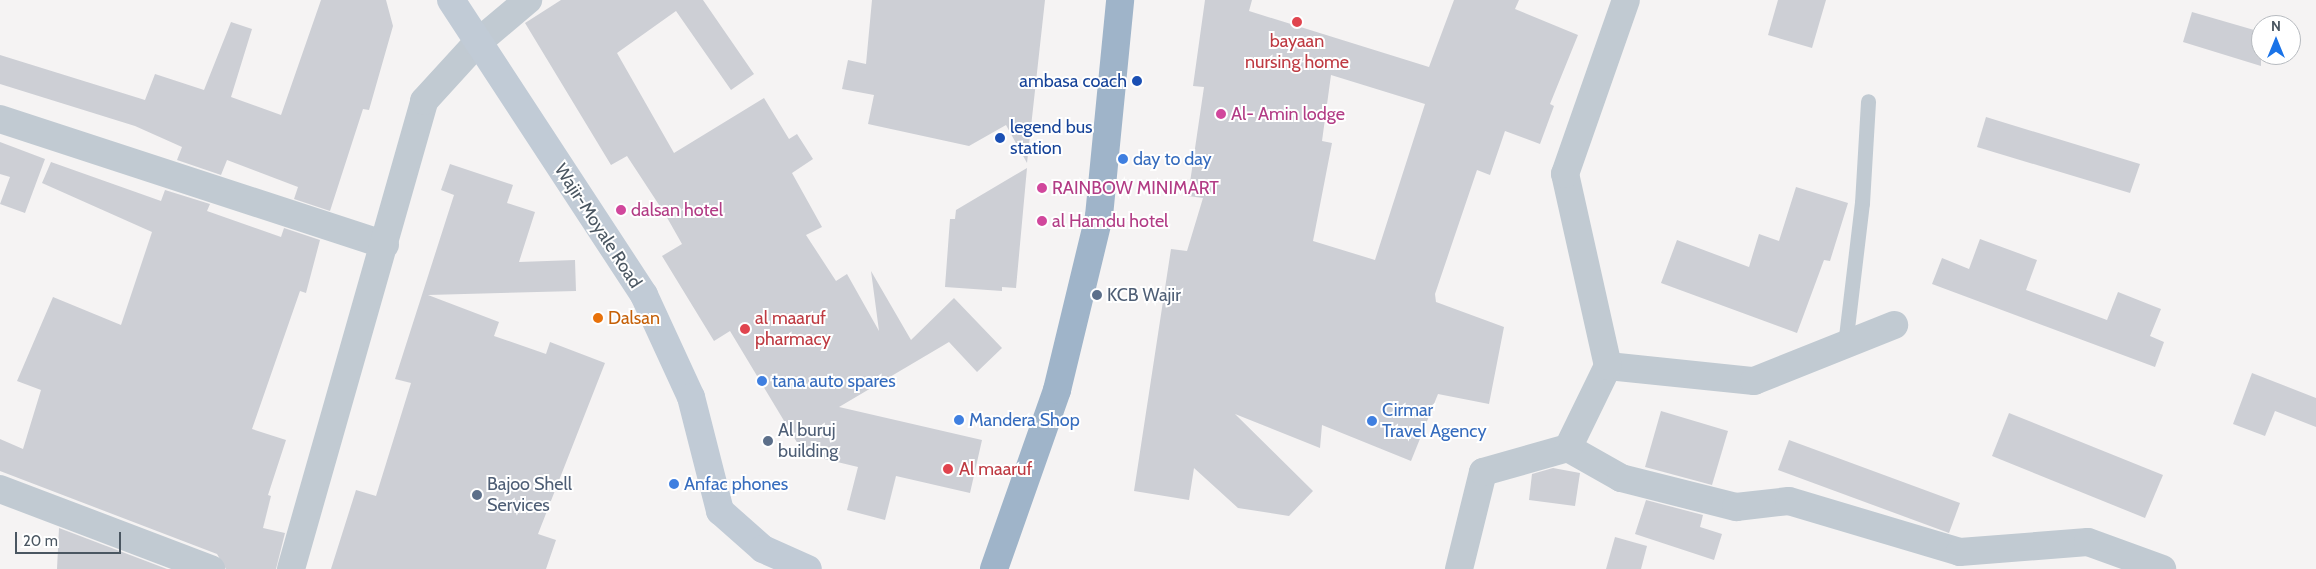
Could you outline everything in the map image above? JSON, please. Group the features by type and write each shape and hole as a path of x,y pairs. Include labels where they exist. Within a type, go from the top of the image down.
{"highway":[{"path":"994,569 1057,390 1099,216 1120,0"}],"main road":[{"name":"Wajir-Moyale Road","path":"451,0 477,43 644,295 691,397 720,511 763,549 807,569 818,569"}],"street":[{"path":"291,569 385,245 424,101 477,43 528,0"},
{"path":"1568,448 1608,366 1565,174 1626,0"},
{"path":"0,119 385,245"},
{"path":"1608,366 1754,381 1894,325"},
{"path":"1459,569 1483,472 1568,448 1621,478 1736,507 1789,500 1960,552 2088,542 2162,569"},
{"path":"0,489 212,569"}],"lane":[{"path":"1845,345 1862,203 1868,101"}],"building":[{"path":"321,0 386,0 393,26 369,110 363,109 330,211 294,199 298,187 227,160 221,175 177,160 182,147 135,126 0,84 0,55 145,100 155,74 204,90 231,22 252,29 231,97 281,115"},
{"path":"561,0 703,0 754,74 731,90 676,11 617,53 674,153 764,98 789,139 797,134 813,159 792,173 822,227 806,235 836,281 847,274 879,331 871,271 911,340 954,298 1002,348 977,372 949,342 839,407 982,440 970,493 896,476 885,520 847,510 858,467 804,454 730,331 714,341 662,256 682,244 665,214 627,156 611,165 525,23"},
{"path":"872,0 1045,0 1027,163 1006,125 969,146 868,124 874,95 842,89 848,60 866,64"},
{"path":"1205,0 1252,0 1249,11 1429,67 1454,0 1519,0 1515,9 1578,35 1550,104 1554,106 1540,144 1505,131 1490,175 1477,170 1435,294 1436,302 1504,327 1489,404 1438,394 1411,461 1322,425 1320,448 1235,414 1313,491 1289,516 1238,508 1194,468 1189,500 1134,491 1171,249 1187,251 1203,198 1188,196 1204,87 1193,86","holes":["1331,75 1425,104 1375,260 1313,241 1332,143 1322,141"]},
{"path":"1778,0 1826,0 1812,48 1768,35"},
{"path":"2192,12 2251,29 2251,63 2183,42"},
{"path":"1986,117 2140,164 2130,193 1977,147"},
{"path":"0,142 45,159 25,213 0,204 10,177 0,174"},
{"path":"51,162 161,201 165,190 210,204 207,211 281,237 284,228 320,240 306,293 300,291 252,429 286,440 268,495 271,496 263,528 285,533 276,569 226,569 217,554 0,471 0,439 23,449 41,390 17,381 53,297 121,325 152,232 42,183"},
{"path":"450,164 513,185 507,203 535,212 519,262 575,260 576,291 428,295 499,322 494,336 546,354 550,342 605,363 538,534 556,540 546,569 331,569 356,490 376,496 411,383 395,379 454,195 441,190"},
{"path":"1027,168 1016,288 1002,287 1002,291 945,287 950,219 955,219 956,210"},
{"path":"1796,187 1848,203 1830,261 1824,260 1797,333 1661,283 1677,240 1749,267 1759,234 1779,241"},
{"path":"1980,239 2037,260 2026,290 2107,320 2118,292 2161,309 2150,336 2164,342 2155,367 1932,284 1942,258 1969,269"},
{"path":"2252,373 2316,398 2316,427 2275,411 2265,436 2233,424"},
{"path":"1661,411 1728,431 1712,485 1645,467"},
{"path":"2009,413 2163,475 2145,518 1992,456"},
{"path":"1789,440 1960,503 1949,533 1778,470"},
{"path":"1553,468 1580,473 1575,506 1529,500 1532,474"},
{"path":"1646,500 1703,515 1700,527 1722,534 1714,560 1635,534"},
{"path":"59,528 167,569 57,569"},
{"path":"1615,537 1647,546 1641,569 1606,569"}],"place":[{"name":"bayaan nursing home","path":"1297,22"},
{"name":"ambasa coach","path":"1137,81"},
{"name":"Al- Amin lodge","path":"1221,114"},
{"name":"legend bus station","path":"1000,138"},
{"name":"day to day","path":"1123,159"},
{"name":"RAINBOW MINIMART","path":"1042,188"},
{"name":"dalsan hotel","path":"621,210"},
{"name":"al Hamdu hotel","path":"1042,221"},
{"name":"KCB Wajir","path":"1097,295"},
{"name":"Dalsan","path":"598,318"},
{"name":"al maaruf pharmacy","path":"745,329"},
{"name":"tana auto spares","path":"762,381"},
{"name":"Mandera Shop","path":"959,420"},
{"name":"Cirmar Travel Agency","path":"1372,421"},
{"name":"Al buruj building","path":"768,441"},
{"name":"Al maaruf","path":"948,469"},
{"name":"Anfac phones","path":"674,484"},
{"name":"Bajoo Shell Services","path":"477,495"}]}
